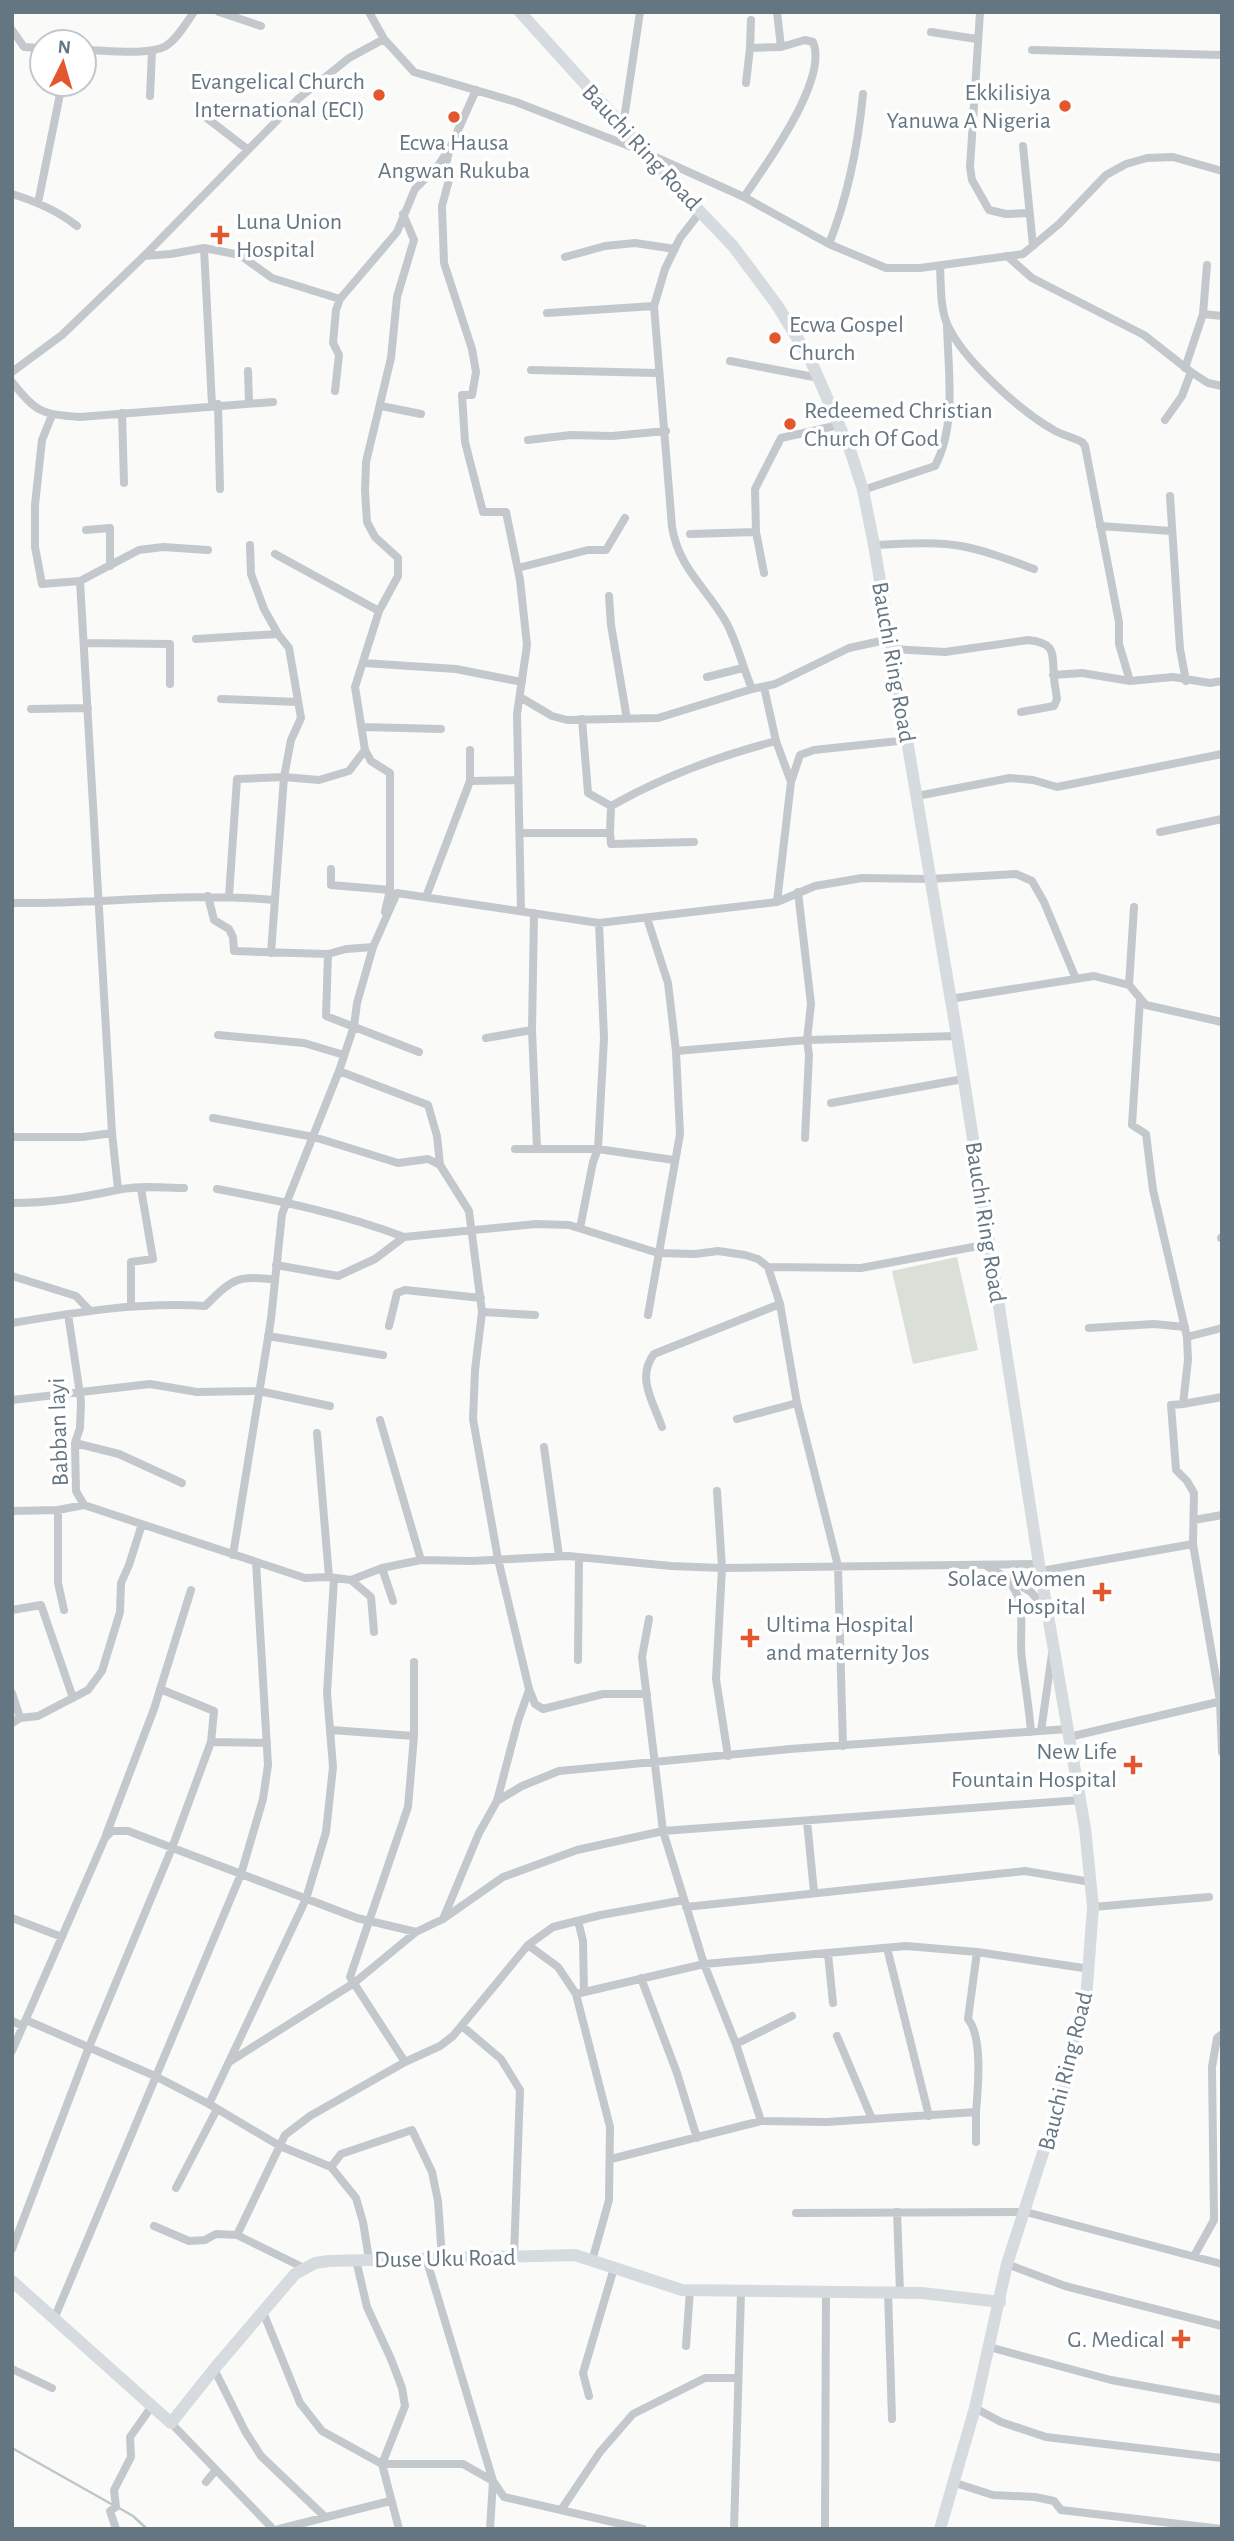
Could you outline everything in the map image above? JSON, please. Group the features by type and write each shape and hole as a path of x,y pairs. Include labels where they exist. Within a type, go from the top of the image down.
{"main road":[{"name":"Bauchi Ring Road","path":"520,12 623,126 642,151 701,211 760,279 795,333 819,378 863,490 908,740 1040,1567 1080,1800 1093,1907 1090,1969 1073,2060 1007,2264 975,2408 940,2529"},
{"name":"Duse Uku Road","path":"304,2268 330,2261 369,2259 575,2255 682,2290 922,2293 1000,2302"},
{"path":"12,2281 171,2423 262,2312 295,2274 304,2268"}],"street":[{"path":"98,50 152,51 166,46 194,12"},
{"path":"219,12 261,26"},
{"path":"369,12 384,39 414,72 516,102 642,151 744,197 829,244 886,268 940,266 1023,254 1059,224 1106,175 1126,164 1147,158 1173,157 1222,171"},
{"path":"623,126 640,12"},
{"path":"777,12 781,47"},
{"path":"980,12 970,167 972,180 989,210 1006,214 1029,213"},
{"path":"746,82 751,20"},
{"path":"12,30 24,47 28,47"},
{"path":"931,32 977,39"},
{"path":"12,372 62,335 308,91 349,58 384,39"},
{"path":"744,197 798,112 814,70 816,49 813,42 806,40 781,47 750,48"},
{"path":"1032,50 1222,55"},
{"path":"150,96 152,51"},
{"path":"476,90 450,148 446,164 449,180 442,206 444,262 472,349 476,372 472,395 462,395 465,442 483,512 506,512 517,568 527,645 517,714 521,911"},
{"path":"829,244 844,206 859,136 863,94"},
{"path":"38,203 59,98"},
{"path":"199,112 247,149"},
{"path":"1023,146 1033,246"},
{"path":"335,391 339,355 333,343 336,310 340,299 397,232 415,189 437,167 450,148"},
{"path":"12,194 38,203 77,226"},
{"path":"701,211 680,238 654,306 672,527 675,547 682,560 727,623 751,689"},
{"path":"380,929 390,890 390,773 370,761 365,750 355,687 379,611 398,576 398,558 375,537 367,522 365,491 366,462 391,358 397,297 414,240 403,214"},
{"path":"565,257 605,246 635,243 675,249"},
{"path":"144,256 204,248 240,255 272,278 340,299"},
{"path":"204,248 220,489"},
{"path":"1007,256 1032,278 1144,335 1188,370 1208,383 1222,386"},
{"path":"1165,420 1182,396 1203,314 1207,265"},
{"path":"863,490 935,466 940,457 945,439 948,402 947,325 942,301 940,266"},
{"path":"547,313 654,306"},
{"path":"1203,314 1222,316"},
{"path":"947,325 971,362 1055,431 1082,442 1087,452 1119,622 1119,644 1130,681"},
{"path":"730,361 819,378"},
{"path":"248,370 249,403"},
{"path":"531,370 658,373"},
{"path":"12,382 31,406 52,415 80,416 273,402"},
{"path":"381,406 421,414"},
{"path":"122,413 124,483"},
{"path":"52,415 42,440 39,483 34,505 35,547 42,584 80,581 139,550 163,547 208,550"},
{"path":"764,573 756,531 755,489 780,438 839,425"},
{"path":"528,440 571,435 612,436 666,431"},
{"path":"1170,496 1180,649 1186,681"},
{"path":"517,568 588,550 606,550 625,518"},
{"path":"1100,526 1171,531"},
{"path":"86,530 110,528 110,566"},
{"path":"690,534 756,531"},
{"path":"874,545 918,543 959,546 995,554 1034,569"},
{"path":"250,545 251,574 264,609 289,648 301,718 290,740 284,777 271,953"},
{"path":"275,554 379,611"},
{"path":"80,581 112,1133 118,1189"},
{"path":"608,596 628,719"},
{"path":"196,639 278,634"},
{"path":"520,697 552,716 567,720 658,718 775,684 849,648 891,644 945,652 1028,640 1042,642 1049,646 1052,653 1057,699 1054,706 1021,712"},
{"path":"84,643 170,644 170,684"},
{"path":"363,663 456,669 522,681"},
{"path":"706,677 743,668"},
{"path":"1054,676 1082,673 1130,681 1172,677 1210,683 1222,681"},
{"path":"764,687 776,741 791,782"},
{"path":"220,699 298,702"},
{"path":"31,709 88,708"},
{"path":"582,719 588,793 611,806"},
{"path":"362,727 441,729"},
{"path":"776,902 791,782 800,755 908,740"},
{"path":"611,806 641,789 744,749 776,741"},
{"path":"229,896 236,779 284,777 319,780 349,771 365,750"},
{"path":"426,898 470,781 470,750"},
{"path":"917,796 1010,778 1034,780 1057,787 1222,754"},
{"path":"470,781 518,780"},
{"path":"611,806 611,844 694,842"},
{"path":"1160,832 1222,819"},
{"path":"520,833 610,833"},
{"path":"331,869 331,885 390,890"},
{"path":"233,1555 268,1336 282,1214 339,1071 354,1026 357,1003 373,947 397,893 599,923 776,902 815,886 862,878 930,879 1016,874 1031,881 1044,902 1076,979"},
{"path":"798,892 811,1004 807,1040 809,1055 805,1138"},
{"path":"12,903 99,902 179,896 275,900"},
{"path":"208,896 216,923 231,932 233,951 328,954 346,949 373,947"},
{"path":"1129,985 1134,907"},
{"path":"534,913 533,1030 537,1148"},
{"path":"647,918 668,983 676,1051 680,1134 648,1315"},
{"path":"580,1228 597,1149 604,1038 599,923"},
{"path":"328,954 326,1016 419,1052"},
{"path":"950,999 1094,976 1129,985 1146,1005 1222,1022"},
{"path":"1140,1000 1132,1125 1146,1134 1153,1190 1187,1336 1188,1360 1183,1405"},
{"path":"486,1038 533,1030"},
{"path":"218,1035 304,1043 344,1055"},
{"path":"676,1051 807,1040 957,1035"},
{"path":"339,1071 428,1105 437,1136 440,1165 470,1211 482,1312 475,1370 473,1419 498,1559 529,1689 535,1704 543,1709 603,1695 647,1694"},
{"path":"831,1102 963,1079"},
{"path":"213,1118 314,1137 398,1163 428,1159 440,1165"},
{"path":"12,1137 83,1137 112,1133"},
{"path":"515,1149 597,1149 674,1160"},
{"path":"12,1203 54,1202 102,1195 118,1189 184,1188"},
{"path":"131,1305 131,1262 153,1259 141,1189"},
{"path":"218,1189 286,1202 404,1237 536,1224 569,1225 658,1253 695,1254 718,1251 758,1259 768,1267 780,1304 797,1403 838,1566 843,1746"},
{"path":"276,1265 338,1276 375,1259 404,1237"},
{"path":"768,1267 860,1268 989,1244"},
{"path":"12,1276 76,1296 90,1311"},
{"path":"12,1323 131,1305 205,1306 229,1283 249,1276 275,1280"},
{"path":"389,1326 397,1293 405,1290 481,1298"},
{"path":"662,1427 645,1380 645,1365 654,1354 780,1304"},
{"path":"482,1312 536,1315"},
{"name":"Babban layi","path":"68,1314 81,1401 80,1428 75,1443 76,1491 84,1505"},
{"path":"1089,1328 1154,1324 1185,1327"},
{"path":"1187,1336 1222,1328"},
{"path":"268,1336 383,1355"},
{"path":"12,1400 150,1384 197,1392 259,1391 330,1406"},
{"path":"1222,1397 1171,1405 1176,1470 1194,1493 1193,1544 1221,1701 1222,1752"},
{"path":"737,1419 797,1403"},
{"path":"380,1420 421,1560"},
{"path":"176,2188 213,2107 229,2062 306,1899 327,1832 333,1767 327,1693 332,1578 317,1433"},
{"path":"75,1443 119,1454 182,1483"},
{"path":"544,1447 559,1556"},
{"path":"717,1492 722,1568 716,1679 728,1756"},
{"path":"12,1511 58,1510 84,1505 305,1578 351,1580 421,1560 559,1556 722,1568 984,1565 1040,1567 1193,1544"},
{"path":"58,1510 58,1583 64,1610"},
{"path":"1194,1520 1222,1515"},
{"path":"12,1693 16,1721 38,1716 88,1690 102,1671 120,1612 121,1583 142,1524"},
{"path":"578,1660 579,1557"},
{"path":"54,2319 241,1874 263,1799 268,1765 256,1562"},
{"path":"984,1565 1031,1592 1047,1610"},
{"path":"382,1569 393,1601"},
{"path":"351,1580 371,1597 374,1632"},
{"path":"1008,1580 1020,1602 1023,1625 1021,1657 1029,1698 1031,1732"},
{"path":"12,2051 105,1838 160,1689 191,1590"},
{"path":"12,1610 41,1605 73,1698"},
{"path":"649,1619 642,1657 663,1831 704,1964 736,2043 761,2121"},
{"path":"1041,1731 1053,1644"},
{"path":"405,2062 350,1977 408,1807 414,1736 414,1662"},
{"path":"12,2249 89,2047 172,1848 211,1742 215,1711 160,1689"},
{"path":"443,1919 479,1833 497,1801 529,1689"},
{"path":"497,1801 522,1786 559,1771 1041,1731 1068,1733 1221,1701"},
{"path":"331,1730 414,1736"},
{"path":"211,1742 267,1743"},
{"path":"229,2062 354,1983 416,1931 443,1919 503,1877 576,1850 663,1831 1080,1800"},
{"path":"807,1821 814,1892"},
{"path":"105,1838 112,1831 128,1831 306,1899 370,1921 416,1931"},
{"path":"237,2235 285,2136 310,2116 405,2062 440,2046 462,2026 528,1945 553,1927 685,1903 1025,1871 1091,1881"},
{"path":"1093,1907 1209,1897"},
{"path":"12,1918 62,1937"},
{"path":"578,1921 583,1941 580,1993 610,2127 609,2200 592,2261"},
{"path":"528,1945 558,1967 580,1993"},
{"path":"580,1993 704,1964 906,1947 977,1952 1090,1969"},
{"path":"887,1948 929,2116"},
{"path":"976,2142 977,2043 974,2025 968,2019 977,1952"},
{"path":"828,1954 833,2003"},
{"path":"641,1978 677,2073 697,2138"},
{"path":"736,2043 792,2016"},
{"path":"12,2021 89,2047 155,2076 280,2146 331,2167 356,2198 369,2259"},
{"path":"462,2026 501,2059 520,2090 514,2256"},
{"path":"1194,2256 1214,2220 1218,2191 1212,2067 1217,2038 1222,2034"},
{"path":"837,2036 872,2119"},
{"path":"611,2159 761,2121 872,2119 975,2112"},
{"path":"331,2167 341,2154 412,2130 432,2172 438,2201 442,2258"},
{"path":"892,2419 897,2211"},
{"path":"796,2213 1026,2212 1222,2264"},
{"path":"154,2226 189,2241 205,2240 216,2234 237,2235 304,2268"},
{"path":"426,2258 493,2482 504,2497 643,2529"},
{"path":"356,2260 367,2307 391,2358 402,2388 405,2406 382,2464 399,2529"},
{"path":"1007,2264 1065,2286 1222,2326"},
{"path":"589,2396 583,2373 614,2268"},
{"path":"686,2346 690,2290"},
{"path":"734,2529 741,2292"},
{"path":"825,2529 826,2292"},
{"path":"262,2312 300,2403 323,2431 382,2464 463,2464 493,2482"},
{"path":"989,2347 1111,2380 1222,2400"},
{"path":"12,2369 52,2388"},
{"path":"214,2369 245,2431 261,2456 324,2516"},
{"path":"561,2510 600,2452 633,2414 705,2378 738,2378"},
{"path":"116,2529 110,2511 116,2507 114,2490 131,2457 130,2437 152,2406"},
{"path":"975,2408 1001,2422 1046,2437 1222,2458"},
{"path":"171,2423 273,2529"},
{"path":"206,2482 215,2471"},
{"path":"489,2529 493,2482"},
{"path":"952,2482 993,2495 1035,2497 1054,2501 1061,2510 1222,2529"},
{"path":"279,2529 390,2501"}],"shaded area":[{"path":"957,1257 978,1350 913,1364 892,1271"}],"waterway":[{"path":"12,2448 113,2505"},
{"path":"119,2508 147,2529"}],"place":[{"name":"Evangelical Church International (ECI)","path":"379,95"},
{"name":"Ekkilisiya Yanuwa A Nigeria","path":"1065,106"},
{"name":"Ecwa Hausa Angwan Rukuba","path":"454,117"},
{"name":"Luna Union Hospital","path":"220,235"},
{"name":"Ecwa Gospel Church","path":"775,338"},
{"name":"Redeemed Christian Church Of God","path":"790,424"},
{"name":"Solace Women Hospital","path":"1102,1592"},
{"name":"Ultima Hospital and maternity Jos","path":"750,1638"},
{"name":"New Life Fountain Hospital","path":"1133,1765"},
{"name":"G. Medical","path":"1181,2339"}]}
